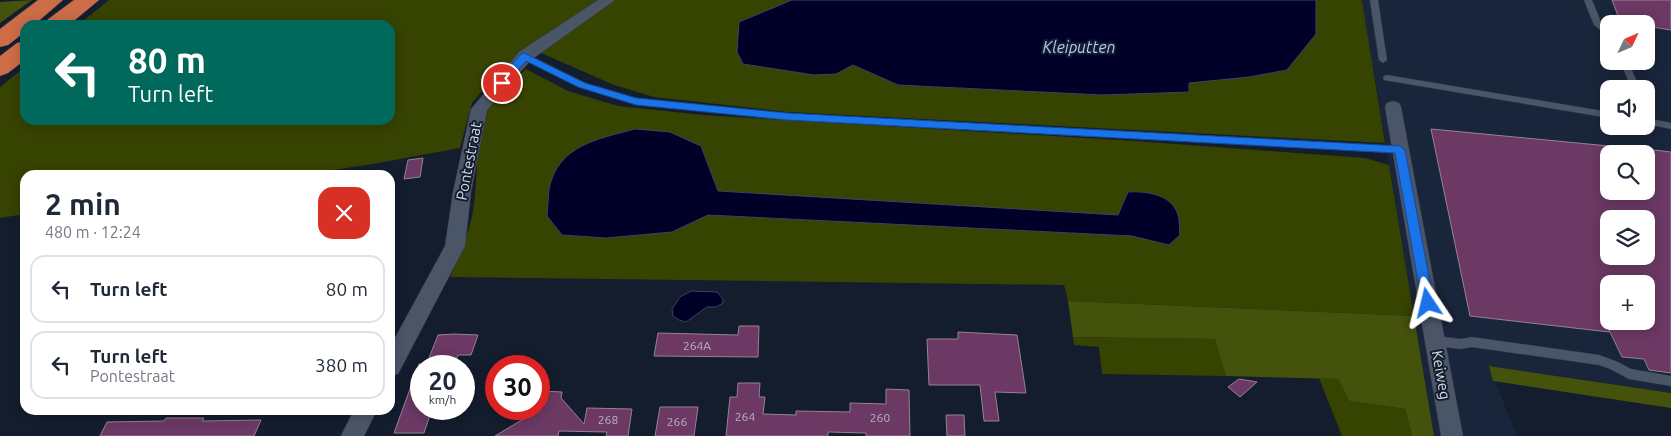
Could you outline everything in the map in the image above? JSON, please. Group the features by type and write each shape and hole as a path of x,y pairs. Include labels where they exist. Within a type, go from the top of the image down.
{"highway":[{"path":"26,20 52,0"},
{"path":"62,20 88,0"},
{"path":"0,40 20,25"},
{"path":"0,68 20,52"}],"street":[{"name":"Pontestraat","path":"395,358 454,246 462,192 479,109 524,56 608,0"},
{"name":"Keiweg","path":"1392,107 1452,436"},
{"path":"352,436 363,415"}],"lane":[{"path":"1374,0 1383,60"},
{"path":"1588,0 1597,23 1600,26"},
{"path":"524,56 582,85 636,101 705,109 787,117 1400,150"},
{"path":"1387,78 1600,114"},
{"path":"1655,123 1671,126"},
{"path":"1435,341 1461,344 1472,342 1598,360 1614,365 1629,374 1671,381"}],"shaded area":[{"path":"1362,0 1671,0 1671,393 1489,366 1517,436 1434,436"}],"green space":[{"path":"32,0 0,23 0,2"},
{"path":"109,0 598,0 522,52 494,77 472,103 460,148 333,170 20,170 20,215 0,218 0,87 20,71 20,125 395,125 395,20 84,20"},
{"path":"614,0 792,0 739,22 836,74 853,65 898,85 1102,95 1188,92 1188,83 1249,77 1287,70 1316,34 1316,0 1362,0 1385,143 788,112 654,97 614,85 541,53 541,50"},
{"path":"526,69 568,91 618,106 703,115 1135,141 1365,158 1389,165 1414,316 1068,301 1064,285 450,277 465,241 473,214 479,141 484,116 496,96","holes":["701,146 718,191 1118,215 1128,192 1169,245 1132,236 708,215 672,232 606,238 562,235"]},
{"path":"1068,301 1414,316 1434,436 1412,436 1405,409 1349,401 1339,379 1226,376 1215,339 1073,337"},
{"path":"1073,337 1216,339 1226,376 1102,374 1099,347 1074,345"},
{"path":"1489,366 1671,393 1671,408 1493,381"},
{"path":"1319,378 1340,379 1349,401 1405,409 1412,436 1342,436"}],"water":[{"name":"Kleiputten","path":"792,0 1316,0 1316,34 1287,70 1249,77 1189,83 1189,92 1102,95 898,85 853,65 836,74 814,75 743,64 737,52 739,22"},
{"path":"635,129 670,132 701,146 718,191 1118,215 1128,192 1143,192 1158,195 1170,202 1178,215 1180,235 1169,245 1132,236 708,215 672,232 606,238 562,235 547,216 549,189 554,174 561,162 581,146 607,136"},
{"path":"691,291 717,292 723,299 723,303 716,307 707,307 686,322 679,320 673,316 672,309 680,297"}],"building":[{"path":"1612,0 1671,0 1671,30 1655,27 1655,15 1618,15"},
{"path":"1431,129 1600,145 1600,200 1655,200 1655,150 1671,152 1671,373 1649,370 1644,359 1622,357 1609,330 1609,332 1470,316"},
{"path":"423,158 420,177 404,179 408,160"},
{"path":"739,326 759,326 758,357 654,356 658,333 738,335"},
{"path":"958,332 1017,335 1026,393 995,392 999,421 984,421 980,385 929,385 927,339 958,339"},
{"path":"438,335 478,335 471,355 430,355"},
{"path":"1239,379 1257,382 1240,397 1228,387"},
{"path":"738,383 760,383 759,397 765,397 763,414 796,415 796,411 850,412 850,403 886,404 886,389 909,390 910,436 866,436 866,433 828,432 828,436 726,436 730,397 737,397"},
{"path":"410,389 410,420 428,420 424,433 394,433"},
{"path":"550,391 562,392 561,398 584,424 587,408 632,409 628,436 606,436 607,432 559,431 558,436 495,436 522,420 550,420"},
{"path":"660,407 698,407 694,436 655,436"},
{"path":"946,415 964,415 965,436 947,436"},
{"path":"166,418 204,418 202,421 261,420 254,436 100,436 107,422 164,421"}],"route":[{"path":"502,83 524,56 582,85 636,101 705,109 787,117 1400,150 1428,303"}]}
